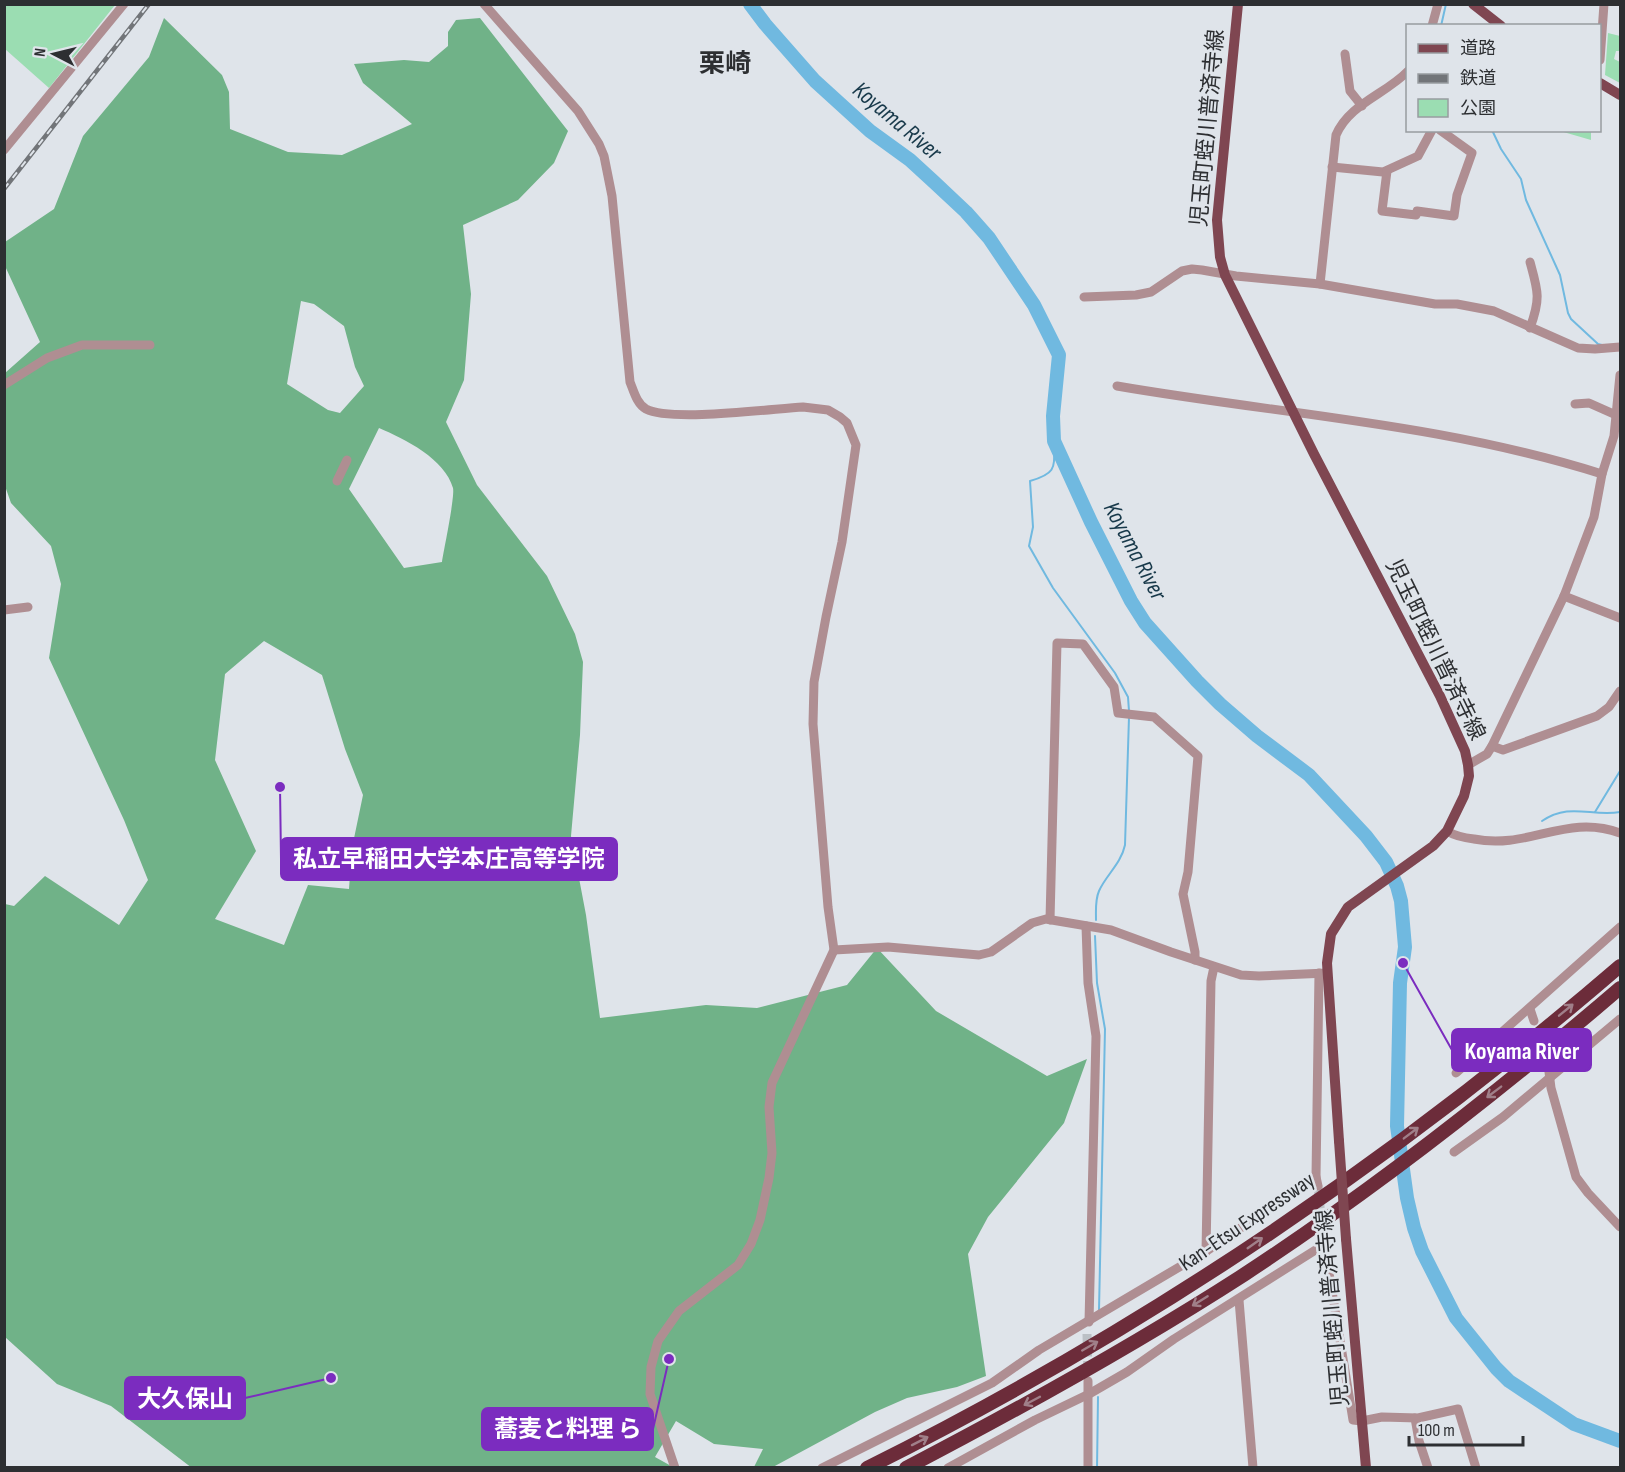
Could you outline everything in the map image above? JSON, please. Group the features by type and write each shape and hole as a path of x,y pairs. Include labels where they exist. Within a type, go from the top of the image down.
{"highway":[{"name":"Kan-Etsu Expressway","path":"867,1467 1002,1398 1165,1302 1235,1257 1366,1167 1455,1100 1620,966"},
{"name":"Kan-Etsu Expressway","path":"906,1467 1041,1396 1245,1274 1370,1186 1459,1119 1563,1037 1620,988"}],"main road":[{"name":"児玉町蛭川普済寺線","path":"1238,4 1216,220 1220,257 1225,275 1459,735 1469,776 1464,796 1447,831 1433,846 1348,907 1331,934 1323,973 1366,1467"},
{"path":"1473,4 1498,24"},
{"path":"1601,84 1620,95"}],"street":[{"path":"4,150 124,4"},
{"path":"484,4 578,111 604,156 612,196 630,382 636,397 644,408 659,414 681,415 803,407 820,408 840,417 847,423 855,440 847,512 814,682 813,724 828,907 834,950 772,1083 769,1107 772,1153 769,1179 760,1220 751,1244 738,1265 679,1311 658,1341 651,1367 650,1394 675,1467"},
{"path":"1433,24 1438,4"},
{"path":"1601,38 1604,4"},
{"path":"1345,54 1350,91 1362,106"},
{"path":"1320,284 1335,141 1340,125 1406,72"},
{"path":"1332,167 1386,171 1418,156 1431,132"},
{"path":"1386,171 1382,211 1416,215 1417,211 1454,216 1457,195 1472,153 1443,132"},
{"path":"1530,262 1537,286 1538,306 1530,328"},
{"path":"1084,297 1136,295 1151,292 1182,272 1192,269 1225,275 1320,284 1435,304 1457,304 1494,311 1578,348 1620,347"},
{"path":"4,385 47,358 82,345 150,345"},
{"path":"1468,765 1487,754 1492,746 1564,596 1594,517 1602,474 1616,441 1620,375"},
{"path":"1117,386 1226,404 1404,428 1548,457 1602,474"},
{"path":"1575,404 1589,403 1616,415"},
{"path":"337,481 347,460"},
{"path":"1564,596 1620,618"},
{"path":"4,610 28,607"},
{"path":"1050,920 1057,643 1083,644 1114,687 1118,713 1154,717 1198,756 1188,872 1183,894 1196,952 1195,960"},
{"path":"1492,746 1503,750 1597,716 1609,706 1620,691"},
{"path":"1447,831 1466,838 1500,842 1520,840 1577,826 1620,833"},
{"path":"822,1467 992,1383 1039,1350 1086,1327 1317,1181 1323,973 1241,975 1111,930 1050,920 1032,923 991,952 980,955 888,947 834,950"},
{"path":"1086,926 1088,983 1096,1048 1086,1327"},
{"path":"1456,1073 1620,927"},
{"path":"1206,1252 1211,981 1214,967"},
{"path":"1530,1009 1534,1021"},
{"path":"1454,1152 1551,1079 1620,1019"},
{"path":"1548,1064 1551,1088 1576,1177 1620,1227"},
{"path":"948,1467 1127,1372 1174,1339 1239,1300 1324,1240 1353,1420 1362,1421 1382,1417 1415,1418 1458,1409 1476,1467"},
{"path":"1239,1300 1253,1467"},
{"path":"1088,1381 1088,1467"},
{"path":"1415,1418 1419,1442 1428,1467"}],"green space":[{"path":"5,4 115,5 49,88 5,49"},
{"path":"164,18 222,75 229,92 230,129 288,152 342,155 412,124 363,83 354,64 404,60 429,62 448,46 448,32 456,20 480,18 568,131 554,163 518,200 463,225 471,294 464,380 446,422 477,485 547,576 575,634 583,662 580,735 571,836 586,915 600,1018 706,1005 757,1008 847,985 877,948 936,1011 1047,1076 1087,1059 1064,1123 988,1217 968,1254 986,1376 957,1387 907,1398 875,1412 773,1467 754,1467 763,1449 714,1444 676,1421 655,1457 673,1467 192,1468 111,1406 57,1384 5,1337 5,904 14,906 45,876 119,925 148,880 124,820 49,658 61,584 51,546 11,503 5,486 5,373 40,342 5,266 5,242 54,209 83,136 149,57","holes":["301,301 314,304 344,326 355,367 364,386 340,413 328,410 287,384","379,428 423,451 442,468 453,488 442,562 404,568 349,489","264,641 322,675 345,749 363,795 352,848 349,889 308,885 284,945 215,919 256,851 215,760 225,674"]},
{"path":"1608,33 1620,36 1620,51 1616,51 1614,59 1620,62 1620,83 1605,75"},
{"path":"1563,132 1591,132 1591,140"}],"waterway":[{"name":"Koyama River","path":"750,4 815,81 870,131 910,160 966,212 989,238 1034,305 1059,355 1053,416 1054,441 1131,601 1145,623 1197,681 1257,736 1309,775 1366,836 1386,862 1401,901 1405,947 1400,983 1397,1126 1407,1198 1422,1251 1456,1318 1509,1381 1574,1424 1620,1441"},
{"path":"1441,24 1446,4"},
{"path":"1493,132 1521,179 1526,200 1560,275 1571,319 1598,344 1602,345"},
{"path":"1054,441 1054,463 1050,472 1030,481 1033,527 1029,546 1053,588 1115,673 1128,697 1129,711"},
{"path":"1096,920 1096,901 1099,891 1120,858 1125,845 1129,717"},
{"path":"1620,726 1620,733"},
{"path":"1595,812 1620,771"},
{"path":"1542,821 1562,812 1620,812"},
{"path":"1095,936 1097,983 1105,1029 1099,1310"},
{"path":"1097,1468 1098,1397"}],"tunnel":[{"path":"1318,1186 1323,1236"},
{"path":"1087,1334 1088,1373"}],"railway":[{"path":"4,189 149,4"}],"place":[{"name":"私立早稲田大学本庄高等学院","path":"280,787"},
{"name":"Koyama River","path":"1403,963"},
{"name":"蕎麦と料理 ら","path":"669,1359"},
{"name":"大久保山","path":"331,1378"}],"district":[{"name":"栗崎","path":"725,64"}]}
